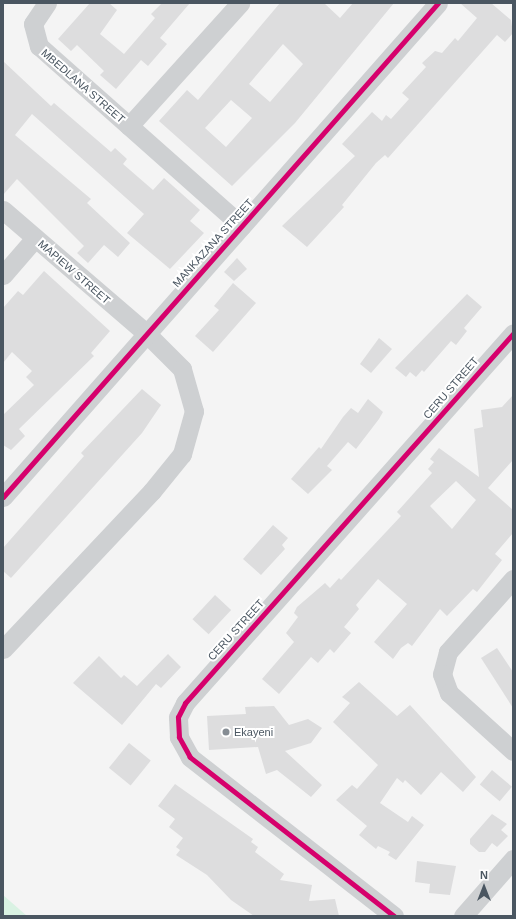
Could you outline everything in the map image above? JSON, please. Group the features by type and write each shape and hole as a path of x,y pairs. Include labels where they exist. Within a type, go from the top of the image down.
{"street":[{"name":"MBEDLANA STREET","path":"47,3 33,24 37,44 242,226"},
{"name":"MBEDLANA STREET","path":"129,126 240,3"},
{"name":"MANKAZANA STREET","path":"3,497 438,3"},
{"name":"MAPIEW STREET","path":"3,210 146,334 182,370 190,389 194,411 182,454 152,491 3,649"},
{"path":"3,275 35,238"},
{"name":"CERU STREET","path":"394,916 190,757 179,737 178,717 190,698 513,333"},
{"path":"513,579 448,652 442,674 449,693 513,751"},
{"path":"463,916 513,859"}],"green space":[{"path":"3,895 27,916 3,916"}],"building":[{"path":"90,3 109,3 117,10 100,34 124,54 155,18 151,14 162,3 190,3 160,38 167,44 148,66 141,60 116,89 100,75 104,71 77,45 71,51 58,39"},
{"path":"280,3 324,3 340,18 353,3 394,3 295,123 232,186 159,121 187,90 198,100","holes":["283,44 303,64 270,102 249,84","231,100 252,118 226,147 205,128"]},
{"path":"460,3 491,3 511,20 513,33 505,42 497,35 388,158 385,155 376,163 342,205 344,207 307,247 282,226 355,156 342,144 372,112 382,121 386,115 391,119 409,99 402,93 426,67 422,63 435,51 442,53 455,38 458,41 477,18"},
{"path":"3,61 51,106 54,103 111,152 115,148 127,159 123,164 153,190 164,178 200,210 190,221 204,233 170,269 127,233 144,214 32,114 15,135 91,199 87,203 130,243 118,257 104,245 88,263 77,253 84,246 17,179 3,195"},
{"path":"237,258 247,269 234,281 224,272"},
{"path":"44,271 110,331 91,353 94,356 19,429 25,436 11,450 3,445 3,415 34,385 26,377 32,371 12,352 3,363 3,308 18,291 23,295"},
{"path":"233,283 256,303 213,352 195,336 219,310 214,306"},
{"path":"467,294 482,307 464,328 467,331 456,345 451,341 424,372 422,370 416,377 410,372 406,377 395,368"},
{"path":"379,338 392,349 371,373 360,364"},
{"path":"142,389 161,405 142,433 11,578 3,571 3,548 84,456 81,453"},
{"path":"513,395 513,460 488,488 513,510 513,533 495,554 502,560 477,592 473,589 447,616 440,609 412,646 408,643 401,648 393,659 374,642 407,604 378,579 356,605 359,609 344,627 351,633 334,653 330,649 318,663 311,657 279,694 262,679 294,642 286,633 298,617 294,613 297,607 325,583 330,588 339,578 341,580 401,516 397,512 432,473 428,469 434,462 430,459 439,448 479,477 474,429 483,427 481,410 502,407","holes":["456,481 476,500 452,529 430,506"]},
{"path":"368,399 383,412 379,419 356,449 348,442 327,466 332,470 308,494 291,479 319,447 321,449 351,408 358,413"},
{"path":"273,525 288,538 282,545 285,549 261,575 243,559"},
{"path":"215,595 231,610 209,634 192,619"},
{"path":"497,648 513,672 513,708 481,658"},
{"path":"168,654 181,667 161,688 156,684 122,725 73,683 99,656 121,678 124,675 137,686"},
{"path":"359,682 397,716 410,705 476,777 463,792 441,772 421,795 405,780 403,783 397,778 380,803 408,822 412,816 424,825 396,860 388,855 390,852 378,846 376,849 359,835 367,826 336,800 352,785 357,789 378,765 333,722 350,703 342,697"},
{"path":"274,706 289,725 308,719 322,728 311,743 285,751 322,785 311,797 277,770 266,774 258,747 209,750 207,716 246,714 245,707"},
{"path":"129,743 151,761 131,785 109,768"},
{"path":"492,770 512,787 500,801 480,785"},
{"path":"175,784 253,839 251,842 258,847 255,852 284,874 280,880 312,885 309,901 335,899 339,916 254,916 231,900 207,875 176,855 180,850 176,847 183,838 169,827 175,819 158,806"},
{"path":"492,814 507,824 501,830 508,836 497,847 492,843 485,852 479,852 470,844 470,839"},
{"path":"417,861 456,866 450,895 429,893 430,884 415,882"}],"cycle path":[{"path":"3,497 438,3"},
{"path":"394,916 190,757 179,737 178,717 185,703 513,333"}],"place":[{"name":"Ekayeni","path":"226,732"}]}
